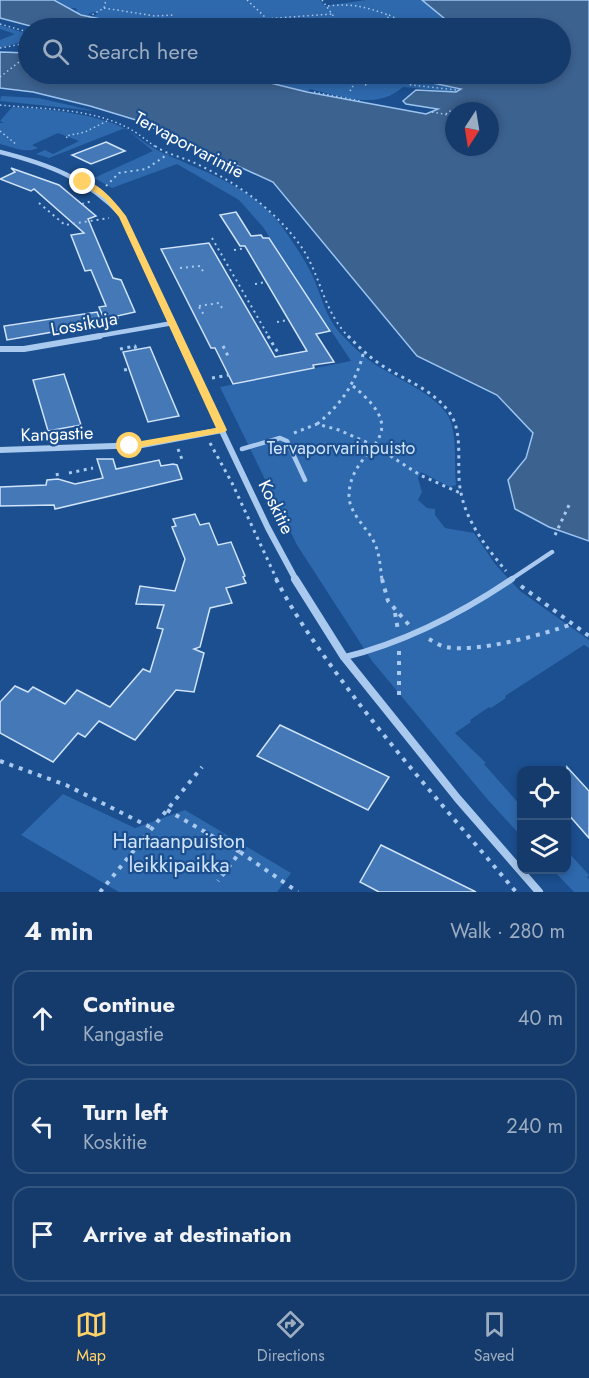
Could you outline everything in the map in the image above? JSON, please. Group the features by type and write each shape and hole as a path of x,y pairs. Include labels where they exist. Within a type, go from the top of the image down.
{"street":[{"name":"Koskitie","path":"0,152 63,172 106,197 122,216 268,528 307,601 344,657 458,799 540,892"},
{"name":"Lossikuja","path":"0,349 24,350 173,323"},
{"name":"Kangastie","path":"0,450 142,445 222,430"}],"lane":[{"path":"242,449 280,438 287,441 305,480"},
{"path":"344,657 372,652 444,620 513,579 552,552"}],"path":[{"path":"88,18 104,8 106,0"},
{"path":"247,0 266,18 332,14"},
{"path":"322,0 335,18"},
{"path":"328,6 352,3 394,18"},
{"path":"104,8 155,16 174,15"},
{"path":"0,24 18,29"},
{"path":"0,48 18,45"},
{"path":"0,77 18,63"},
{"path":"409,84 457,90"},
{"path":"350,91 353,86"},
{"path":"314,92 360,101"},
{"name":"Tervaporvarintie","path":"2,106 47,108 108,121 134,130 160,150 195,163 239,186 278,217 303,249 340,328 380,364 433,396 449,411 456,424 460,493 468,515 482,540 513,579 589,636"},
{"path":"432,112 445,114"},
{"path":"67,138 66,136 85,132 108,121"},
{"path":"0,131 19,146"},
{"path":"106,186 119,173 146,169 159,158 170,153"},
{"path":"39,202 65,225 111,217"},
{"path":"212,238 280,356"},
{"path":"234,250 246,248"},
{"path":"180,270 200,266 204,273"},
{"path":"255,284 266,282"},
{"path":"204,315 199,306 219,303 224,311"},
{"path":"277,322 288,320"},
{"path":"120,349 135,346 136,350"},
{"path":"223,346 228,356"},
{"path":"280,438 317,424 340,405 353,386 364,351"},
{"path":"124,370 129,369"},
{"path":"212,378 229,375"},
{"path":"353,386 372,402 382,423 381,433 375,446 354,477 350,499 377,549 384,593 395,610 417,632 445,647 466,648 535,638 572,624"},
{"path":"317,424 339,430 375,446 420,475 460,493"},
{"path":"177,448 183,462"},
{"path":"69,473 93,468"},
{"path":"57,473 58,479"},
{"path":"555,536 570,503"},
{"path":"395,610 399,640 399,700"},
{"path":"0,761 66,784 153,828"},
{"path":"100,892 202,767"},
{"path":"167,810 240,852 298,892"},
{"path":"218,881 240,852"}],"green space":[{"path":"56,0 320,0 325,6 366,0 422,0 444,18 98,18 93,17 98,13 93,12 86,16 77,12 76,8 70,8"},
{"path":"0,25 18,31 18,43 0,48 0,40 15,34 0,29"},
{"path":"274,84 438,84 462,89 456,92 403,87 392,94 370,100 345,98 310,89 307,92"},
{"path":"1,96 38,98 95,111 0,101"},
{"path":"12,107 77,114 124,128 49,158 36,154 45,150 53,154 79,141 58,133 32,145 38,148 33,150 0,144 0,123 4,123 0,121"},
{"name":"Tervaporvarinpuisto","path":"129,131 157,150 241,190 271,213 304,259 327,313 339,332 369,360 427,395 446,412 453,429 456,485 450,487 421,472 418,478 422,492 418,500 427,508 435,509 435,515 445,528 474,533 495,564 520,591 589,640 589,648 584,645 505,696 506,698 470,720 471,722 455,733 486,763 484,764 517,801 517,832 372,661 297,545 220,387 351,361 263,227 239,200 177,164 112,188 94,178 153,151"},
{"name":"Hartaanpuiston leikkipaikka","path":"63,794 135,828 185,810 291,873 277,892 119,892 21,835"},
{"path":"571,855 589,875 587,877 589,892 574,892 557,874 571,874"}],"shaded area":[{"path":"0,0 54,0 81,15 96,18 18,18 18,23 0,18"},
{"path":"422,0 589,0 589,541 549,527 515,509 508,480 526,458 533,433 497,395 417,356 273,182 136,120 33,92 0,88 0,52 18,53 18,84 274,84 426,114 438,109 406,104 403,101 416,90 456,92 461,89 437,84 571,84 571,18 444,18"}],"building":[{"path":"106,142 125,151 91,164 72,155"},
{"path":"11,168 59,185 96,216 88,219 113,278 121,280 135,312 105,321 99,307 106,306 91,270 85,271 71,235 84,233 34,189 31,191 0,179 15,172"},
{"path":"236,212 251,236 261,235 263,238 269,238 330,331 316,334 334,362 233,384 215,348 211,348 161,249 209,243 275,357 307,351 245,246 240,246 220,215"},
{"path":"97,312 102,325 7,340 4,326"},
{"path":"150,347 179,416 148,422 123,352"},
{"path":"64,374 81,425 48,431 33,380"},
{"path":"97,459 113,459 116,469 159,460 161,466 177,465 182,479 55,509 54,505 0,506 0,487 46,485 47,480 58,479 75,484 103,478"},
{"path":"195,514 200,525 209,523 218,545 231,542 246,583 226,588 232,603 210,608 200,647 194,649 204,653 194,692 176,690 135,740 99,721 85,737 78,733 53,762 0,733 0,702 15,686 28,692 33,687 65,704 77,690 110,707 143,669 150,672 163,629 157,628 164,605 136,604 140,586 175,591 185,559 172,527 176,526 173,519"},
{"path":"280,725 389,777 368,810 257,756"},
{"path":"571,771 589,791 589,838 571,818"},
{"path":"381,845 476,892 379,892 360,882"}],"route":[{"path":"83,182 106,197 122,216 222,430 130,446"}]}
